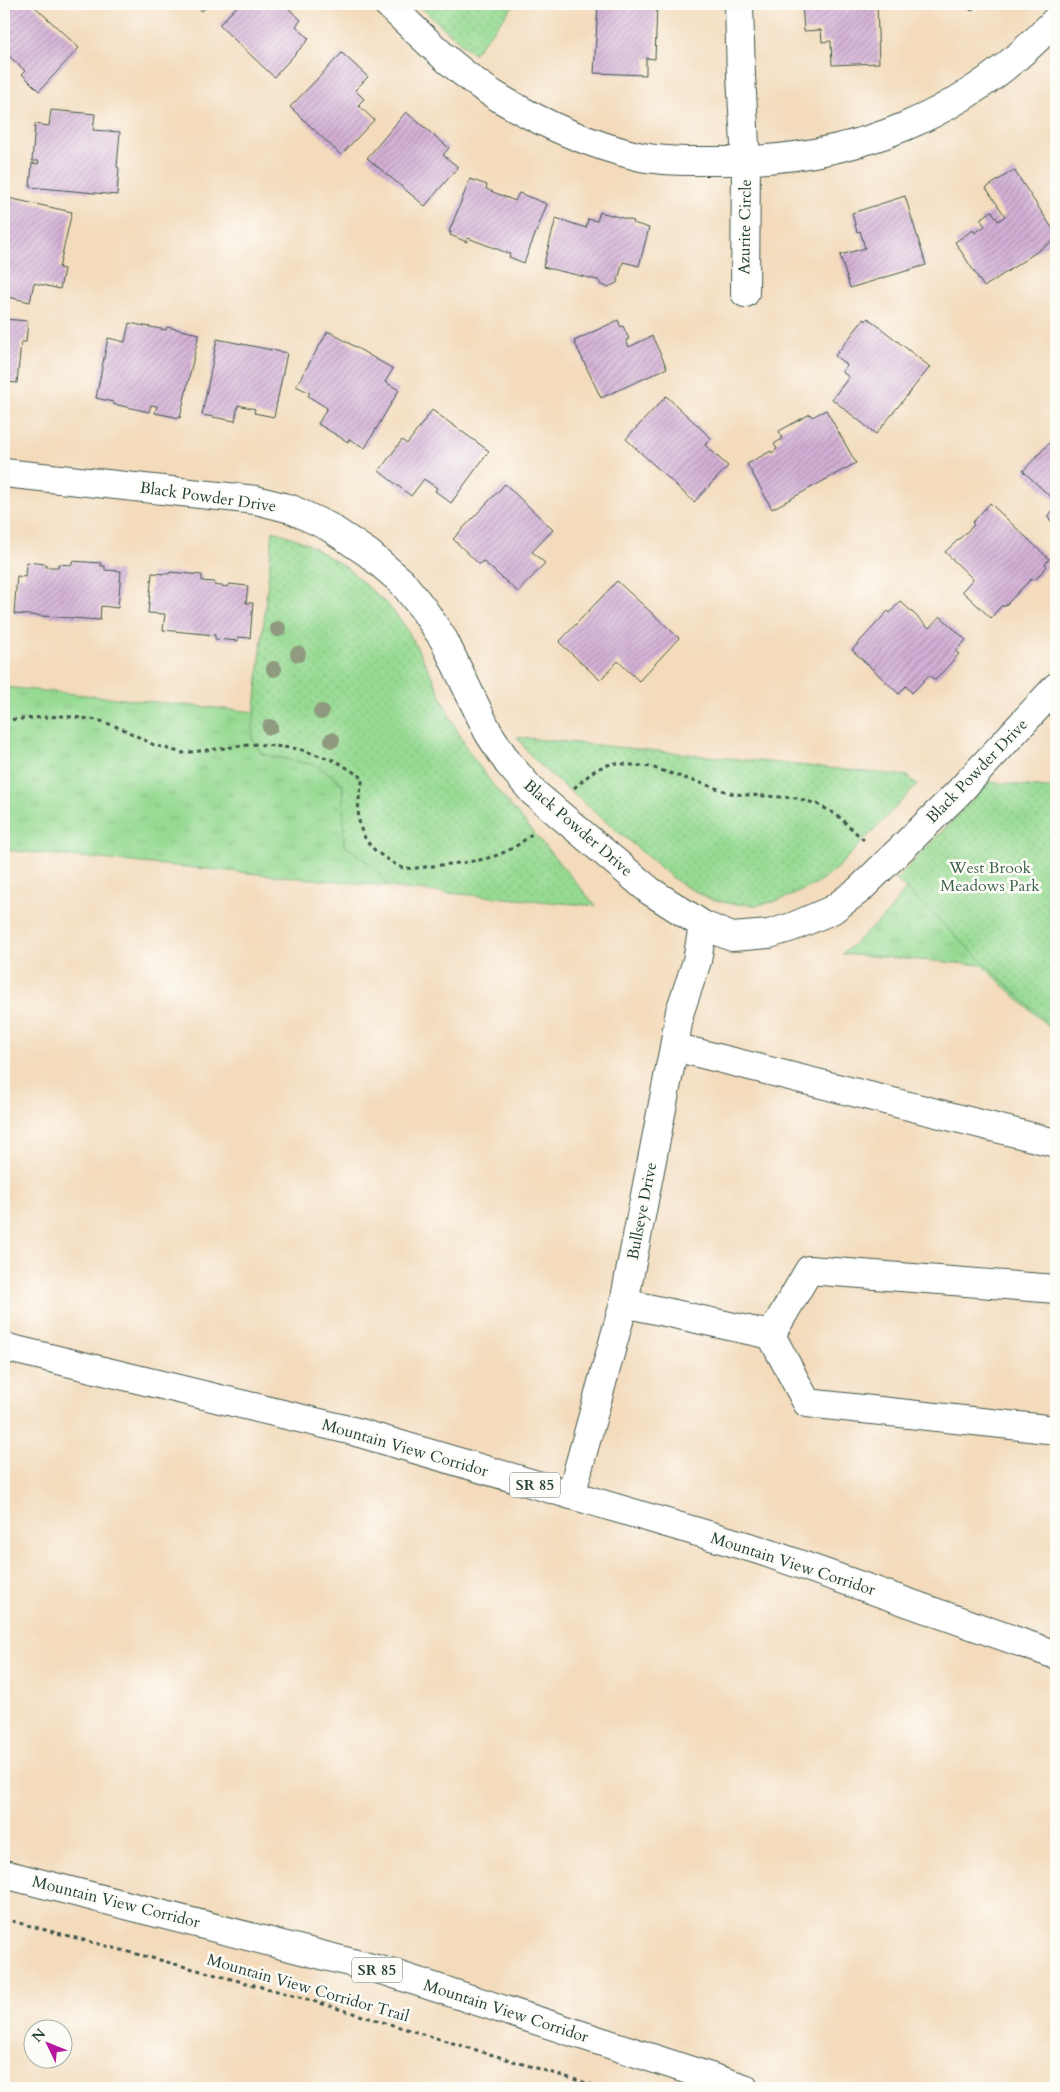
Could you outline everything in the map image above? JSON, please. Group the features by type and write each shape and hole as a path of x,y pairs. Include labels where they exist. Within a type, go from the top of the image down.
{"main road":[{"path":"388,4 460,72 501,99 548,124 592,142 638,156 691,162 746,161 820,153 876,139 932,114 982,85 1029,49 1056,20"},
{"name":"Azurite Circle","path":"739,4 746,161 745,293"},
{"name":"Black Powder Drive","path":"4,472 256,500 291,509 329,527 368,553 402,582 424,610 444,640 488,732 508,763 534,792 650,891 703,925 732,937 769,934 792,926 832,910 859,890 957,794 1056,687"},
{"name":"Bullseye Drive","path":"571,1495 624,1302 680,1011 697,961 703,925"},
{"path":"674,1047 1056,1143"},
{"path":"771,1335 809,1270 1056,1289"},
{"path":"624,1302 771,1335 807,1403 1056,1430"},
{"name":"Mountain View Corridor","path":"4,1347 352,1432 759,1550 1056,1655"},
{"name":"Mountain View Corridor","path":"4,1874 388,1972 744,2088"}],"path":[{"path":"4,720 64,716 98,720 123,729 154,745 183,753 256,744 299,749 336,761 363,778 357,803 359,828 376,852 402,868 461,863 496,857 527,839 580,780 596,769 614,763 651,767 734,794 796,798 818,804 837,815 887,861"},
{"name":"Mountain View Corridor Trail","path":"4,1919 296,1996 603,2088"}],"green space":[{"path":"417,4 515,4 473,54"},
{"path":"273,530 306,543 347,568 388,605 406,627 469,752 493,785 596,906 387,886 373,868 344,845 343,784 319,766 262,754 252,738"},
{"path":"4,687 255,712 252,738 262,754 319,766 343,784 344,845 373,868 387,886 4,850"},
{"path":"517,737 908,776 917,785 837,868 814,885 773,902 755,905 732,904 710,899 679,883 547,772 530,755"},
{"name":"West Brook Meadows Park","path":"989,782 1056,789 1056,1030 896,880"},
{"name":"West Brook Meadows Park","path":"1056,789 1056,1034 982,965 842,954 886,915 911,882"}],"building":[{"path":"4,4 32,4 79,48 39,91 22,74 25,71 7,54 4,58"},
{"path":"193,4 209,4 202,11"},
{"path":"239,4 286,4 301,20 296,26 309,39 274,77 219,25"},
{"path":"598,4 657,4 655,59 646,58 646,75 594,73"},
{"path":"802,4 877,4 879,63 832,65 831,41 822,42 821,30 804,31"},
{"path":"964,4 978,4 971,11"},
{"path":"342,53 368,77 355,90 364,99 358,105 374,120 341,155 290,107"},
{"path":"51,110 95,114 93,130 120,132 117,195 30,187 32,163 38,164 39,161 32,161 35,124 49,126"},
{"path":"406,112 449,148 443,155 458,167 425,206 367,158"},
{"path":"1014,170 1056,234 1056,239 984,287 955,242 973,230 975,233 985,226 980,219 992,211 998,221 1005,216 986,188"},
{"path":"470,179 487,185 486,189 515,201 519,193 547,204 524,263 509,257 510,254 468,238 467,242 450,235 451,232 449,232"},
{"path":"905,196 926,265 850,288 840,255 865,248 860,231 857,232 852,213"},
{"path":"8,198 72,212 59,268 64,269 60,289 34,283 30,302 4,296 4,217"},
{"path":"600,212 634,221 633,223 649,228 639,266 623,262 617,283 608,287 601,285 598,280 543,267 556,218 586,228 588,219 597,221"},
{"path":"868,318 930,367 876,434 832,399 849,377 842,372 847,365 835,356 864,319 866,321"},
{"path":"4,319 28,321 26,342 21,342 17,383 7,382 5,400"},
{"path":"618,320 629,339 626,340 629,347 652,336 667,368 601,398 574,341"},
{"path":"129,323 166,330 167,327 199,334 180,418 155,413 157,406 151,405 149,412 96,398 108,338 125,342"},
{"path":"328,331 393,369 385,382 399,390 365,448 349,439 348,442 318,424 327,408 308,396 310,393 296,386"},
{"path":"217,339 287,353 274,417 254,413 255,409 238,405 235,421 202,415"},
{"path":"666,396 711,438 705,445 728,466 694,502 626,439"},
{"path":"432,410 489,451 451,503 435,491 437,488 424,479 411,496 379,471 402,440 407,444"},
{"path":"826,410 856,463 772,509 747,464 777,449 774,444 782,439 779,431 810,414 812,417"},
{"path":"1056,436 1056,502 1023,471"},
{"path":"505,484 553,530 532,552 545,563 518,592 483,561 479,564 453,539"},
{"path":"990,503 1049,559 1045,564 1047,566 1034,581 1031,579 1004,607 1002,605 991,618 962,591 973,579 945,552 974,525 972,523"},
{"path":"1056,507 1056,526 1047,517"},
{"path":"72,561 101,563 101,566 105,566 105,570 121,571 118,608 101,606 100,620 14,614 17,576 25,577 26,562 46,564 46,567 58,567 58,564 72,565"},
{"path":"170,572 202,575 202,581 215,582 214,585 228,587 229,584 248,586 246,603 253,603 250,638 238,637 238,641 215,639 215,635 163,630 165,614 148,613 152,573 169,574"},
{"path":"617,581 679,638 639,681 618,661 600,680 559,642"},
{"path":"900,601 929,628 940,616 966,640 955,651 959,654 935,680 929,675 912,693 906,686 899,694 852,650 888,611 890,613"}]}
